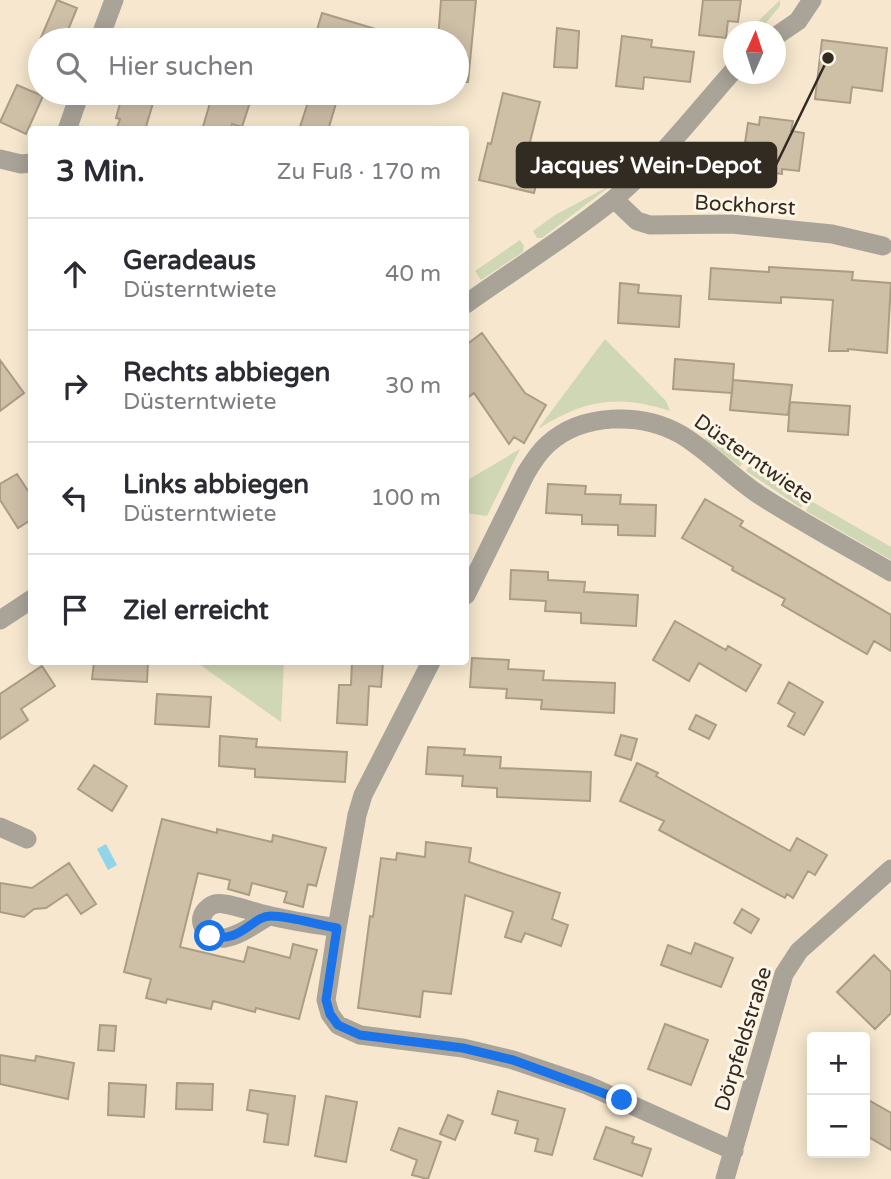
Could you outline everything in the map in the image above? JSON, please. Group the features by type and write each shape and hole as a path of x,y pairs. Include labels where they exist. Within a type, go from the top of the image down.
{"street":[{"path":"104,28 114,0"},
{"path":"786,28 798,20 812,0"},
{"path":"469,302 614,199 648,167 723,81"},
{"path":"68,126 76,105"},
{"path":"0,159 28,163"},
{"name":"Bockhorst","path":"614,199 637,220 650,225 731,224 832,234 883,246"},
{"name":"Düsterntwiete","path":"469,589 537,456 564,432 598,420 619,419 649,423 680,434 760,495 891,572"},
{"path":"0,620 28,602"},
{"path":"429,665 363,795 326,1000 330,1014 338,1025 360,1035 463,1048 513,1060 599,1090 734,1151"},
{"path":"0,827 27,839"},
{"name":"Dörpfeldstraße","path":"725,1179 784,974 799,951 891,869"},
{"path":"269,915 337,928"}],"green space":[{"path":"780,0 780,6 767,21 758,21"},
{"path":"613,184 542,238 537,238 533,231 555,215"},
{"path":"520,240 524,246 523,252 481,280 475,271"},
{"path":"605,339 666,401 670,411 633,403 601,403 571,412 538,429"},
{"path":"706,437 745,459 740,467 705,440"},
{"path":"520,449 487,516 469,513 469,479"},
{"path":"750,463 806,498 801,508 746,471"},
{"path":"811,501 891,547 891,560 806,511"},
{"path":"200,665 284,665 281,722"}],"water":[{"path":"106,844 117,865 108,870 97,849"}],"building":[{"path":"57,0 77,8 69,28 45,28"},
{"path":"441,0 476,0 469,72 469,28 439,28"},
{"path":"703,0 741,0 738,21 723,21 723,38 699,35"},
{"path":"322,13 372,28 318,28"},
{"path":"557,28 579,31 577,68 554,67"},
{"path":"622,36 652,40 651,47 694,52 690,82 644,77 643,89 616,86"},
{"path":"822,40 887,48 882,91 852,87 850,103 815,99"},
{"path":"17,85 28,90 28,105 39,105 26,134 0,122"},
{"path":"503,93 540,102 527,154 543,158 534,193 479,180"},
{"path":"120,105 152,105 146,126 117,126 120,119 116,118"},
{"path":"209,105 249,105 242,126 203,126"},
{"path":"307,105 336,105 329,126 300,126"},
{"path":"760,117 793,121 791,131 804,133 799,171 782,169 782,174 762,172 763,166 748,164 751,144 745,143 748,123 759,125"},
{"path":"769,267 853,272 852,280 891,283 887,353 848,349 829,351 833,300 781,297 781,303 709,299 711,268 769,272"},
{"path":"620,283 639,285 638,293 681,296 679,327 618,323"},
{"path":"482,333 525,393 546,405 524,443 514,437 509,444 474,393 469,397 469,343"},
{"path":"675,359 734,364 732,393 673,389"},
{"path":"0,360 24,393 0,411"},
{"path":"733,380 792,385 788,415 730,410"},
{"path":"790,402 850,406 848,435 788,431"},
{"path":"17,474 28,491 28,522 18,528 0,500 0,484"},
{"path":"548,484 586,486 585,494 621,495 620,504 656,505 655,536 618,535 618,525 582,524 582,515 546,513"},
{"path":"705,499 743,521 740,526 891,615 891,651 874,641 867,654 782,605 785,599 682,538"},
{"path":"511,570 548,572 548,580 585,582 584,592 638,595 636,626 581,623 581,613 545,611 546,601 510,599"},
{"path":"675,621 726,650 728,646 761,665 746,691 699,663 689,681 653,660"},
{"path":"472,658 509,660 508,669 544,671 543,680 615,683 614,713 541,709 542,700 506,698 507,689 470,687"},
{"path":"94,665 148,665 147,682 92,679"},
{"path":"352,665 383,665 381,687 369,686 367,725 337,723 339,685 351,685"},
{"path":"42,666 55,686 21,709 28,720 0,739 0,694"},
{"path":"789,682 823,702 804,735 788,726 795,713 778,703"},
{"path":"157,694 211,697 209,727 155,724"},
{"path":"696,715 716,725 709,739 689,729"},
{"path":"621,735 637,739 631,760 615,755"},
{"path":"220,736 257,739 256,747 347,752 345,782 255,777 255,769 219,766"},
{"path":"428,747 465,749 464,755 501,757 500,768 591,772 590,801 497,797 497,788 462,786 463,776 426,774"},
{"path":"637,763 790,851 797,838 827,855 815,875 808,871 793,898 787,894 785,898 659,830 664,821 620,801"},
{"path":"94,765 127,786 112,811 78,789"},
{"path":"162,819 217,833 217,829 272,842 273,835 326,848 316,886 308,884 303,907 284,902 287,892 252,883 249,895 228,889 230,880 198,873 180,947 244,962 248,947 290,958 293,944 317,950 299,1019 256,1008 255,1012 213,1001 211,1009 167,999 166,1003 146,998 151,979 124,972"},
{"path":"426,842 471,848 469,862 560,893 552,919 568,925 561,946 525,933 521,942 505,937 513,912 465,895 451,994 423,991 420,1017 358,1008 381,858 396,860 397,853 425,857"},
{"path":"69,863 96,904 81,914 67,894 46,908 34,909 24,917 0,912 0,883 32,888"},
{"path":"742,909 759,919 751,933 734,923"},
{"path":"695,943 733,958 721,987 661,965 668,945 691,954"},
{"path":"874,955 891,972 891,1013 875,1029 837,992"},
{"path":"665,1024 708,1040 691,1085 648,1069"},
{"path":"100,1025 116,1026 114,1051 98,1050"},
{"path":"0,1055 35,1061 36,1056 74,1063 68,1099 0,1084"},
{"path":"109,1083 146,1085 144,1117 108,1115"},
{"path":"177,1083 213,1084 212,1110 176,1109"},
{"path":"250,1090 295,1096 288,1145 264,1142 268,1114 247,1110"},
{"path":"498,1091 565,1109 552,1155 535,1151 538,1139 515,1133 518,1121 492,1114"},
{"path":"326,1096 357,1102 346,1162 315,1156"},
{"path":"870,1101 891,1113 891,1150 870,1138"},
{"path":"448,1115 463,1121 455,1140 440,1134"},
{"path":"606,1127 634,1137 632,1143 651,1149 642,1176 594,1159"},
{"path":"399,1128 441,1142 428,1179 412,1175 417,1160 391,1150"}],"place":[{"name":"Jacques’ Wein-Depot","path":"828,58"}],"route":[{"path":"210,936 221,939 232,936 269,915 337,928 326,1000 330,1014 338,1025 360,1035 463,1048 513,1060 622,1100"}]}
